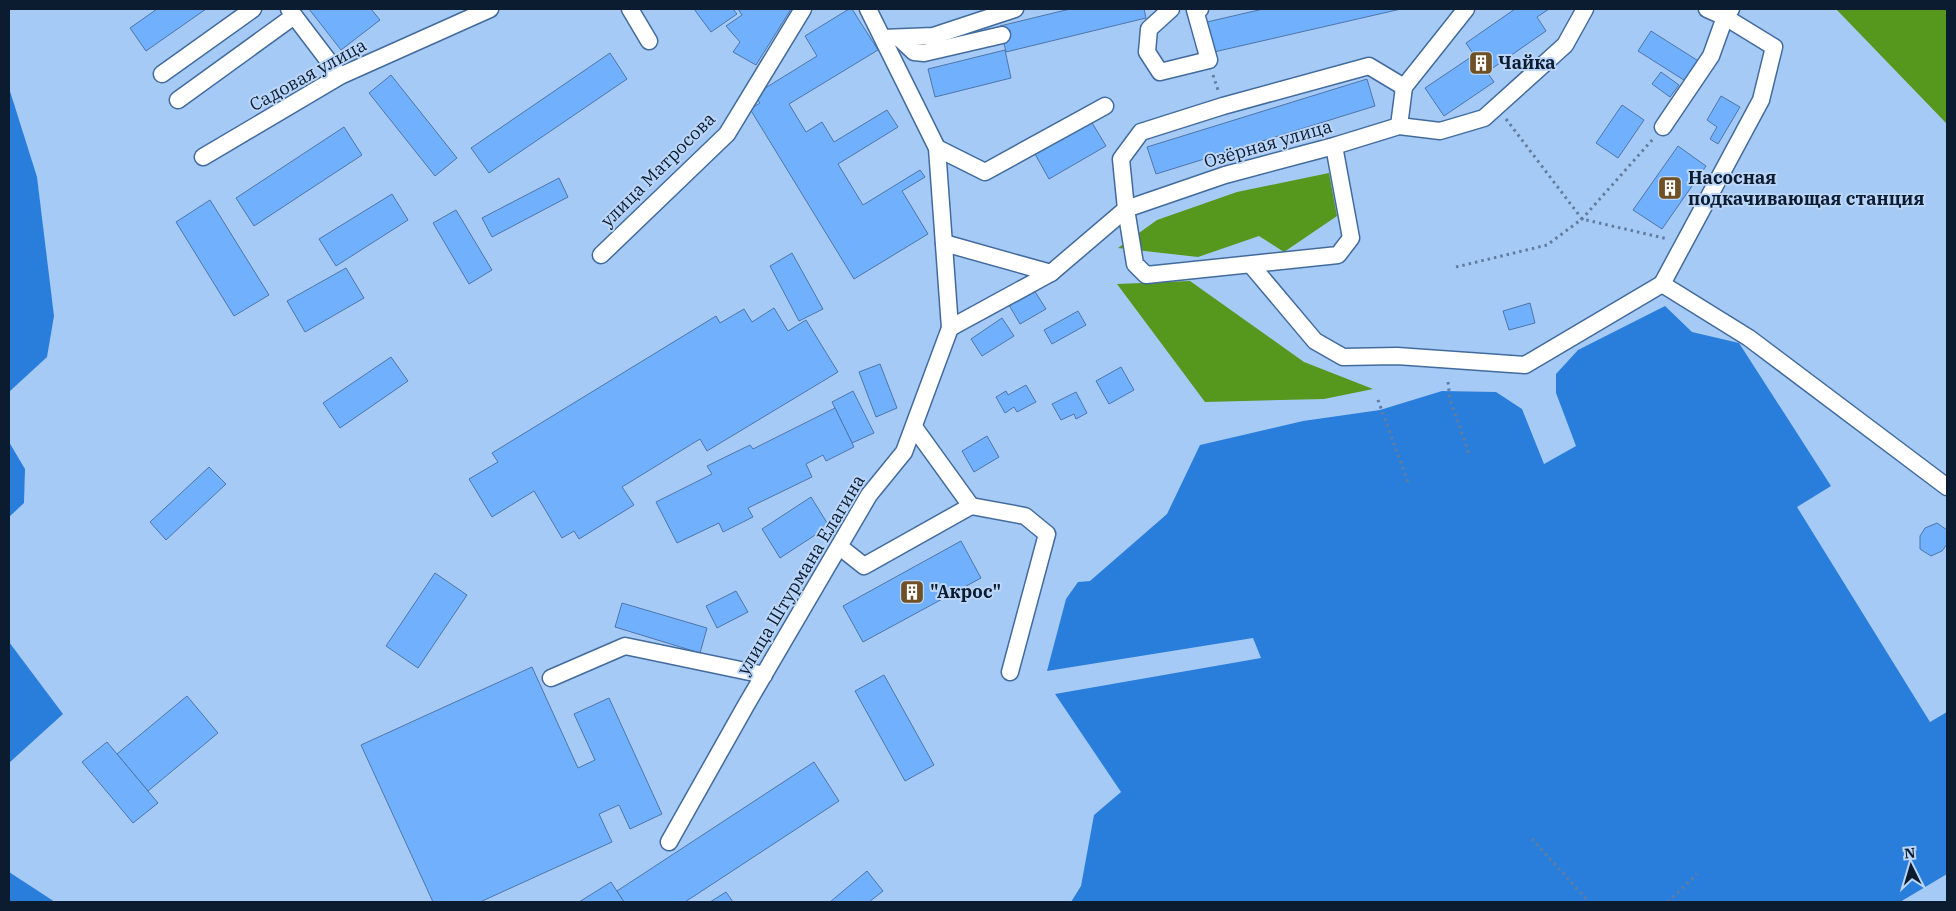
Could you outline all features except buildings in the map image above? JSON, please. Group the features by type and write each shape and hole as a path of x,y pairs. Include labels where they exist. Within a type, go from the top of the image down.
{"street":[{"path":"162,74 253,9"},
{"name":"Садовая улица","path":"203,158 340,76 490,9"},
{"path":"630,9 649,41"},
{"name":"улица Матросова","path":"601,255 727,134 803,9"},
{"name":"улица Штурмана Елагина","path":"669,842 869,495 904,452 950,328 937,148 891,38 868,9"},
{"path":"891,38 933,36 1015,9"},
{"path":"1171,9 1149,29 1147,52 1160,72 1208,60 1195,10 1200,9"},
{"path":"1399,126 1404,87 1466,9"},
{"name":"Озёрная улица","path":"950,328 1051,273 1126,209 1225,175 1334,146 1399,126 1440,131 1484,118 1565,45 1585,9"},
{"path":"1251,265 1314,341 1343,357 1397,356 1525,365 1662,284 1762,100 1774,47 1728,13 1706,9"},
{"path":"178,100 291,12 340,76"},
{"path":"1663,127 1711,56 1728,13"},
{"path":"891,38 914,52 924,54 1002,35"},
{"path":"1334,146 1351,238 1338,255 1146,275 1134,264 1126,209 1122,159 1141,132 1223,106 1369,66 1404,87"},
{"path":"937,148 986,172 1105,106"},
{"path":"944,244 1051,273"},
{"path":"1662,284 1749,338 1947,486"},
{"path":"914,427 971,506"},
{"path":"840,547 864,566 971,506 1026,516 1047,534 1010,672"},
{"path":"551,678 625,646 764,675"}],"path":[{"path":"1208,60 1223,106"},
{"path":"1497,107 1582,218 1685,243"},
{"path":"1456,267 1547,245 1582,218 1663,127"},
{"path":"1448,382 1450,400 1470,456"},
{"path":"1378,400 1409,485"},
{"path":"1532,839 1589,902"},
{"path":"1668,902 1697,874"}],"green space":[{"path":"1836,9 1947,9 1947,124"},
{"path":"1329,173 1337,216 1284,252 1259,236 1198,257 1118,248 1157,220 1237,192"},
{"path":"1190,281 1304,362 1373,389 1324,399 1205,402 1117,284"}],"water":[{"path":"9,88 37,177 54,316 47,357 9,392"},
{"path":"1665,306 1692,332 1739,343 1831,486 1797,507 1930,722 1947,712 1947,874 1900,902 1071,902 1081,886 1094,815 1121,792 1055,694 1261,658 1253,638 1047,671 1066,599 1078,582 1090,581 1167,514 1200,445 1303,421 1380,410 1442,391 1496,392 1522,409 1544,464 1576,446 1556,393 1556,374 1578,350"},
{"path":"9,442 25,469 24,503 9,517"},
{"path":"9,642 63,714 9,763"},
{"path":"9,872 55,902 9,902"}],"place":[{"name":"Чайка","path":"1481,63"},
{"name":"Насосная подкачивающая станция","path":"1670,188"},
{"name":"\"Акрос\"","path":"912,592"}]}
